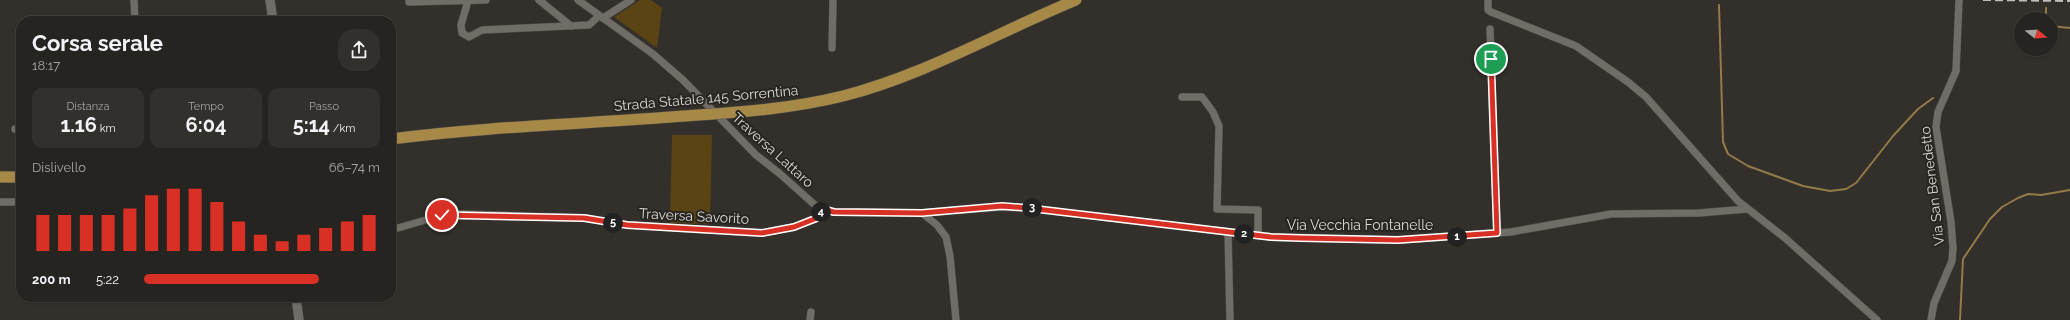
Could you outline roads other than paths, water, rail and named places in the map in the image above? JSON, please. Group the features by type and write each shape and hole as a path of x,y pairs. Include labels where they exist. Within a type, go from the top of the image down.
{"highway":[{"name":"Strada Statale 145 Sorrentina","path":"396,139 489,129 726,114 805,104 881,85 911,74 1076,0"},
{"path":"0,177 16,177"}],"street":[{"path":"134,0 135,16"},
{"path":"270,0 272,16"},
{"path":"409,0 409,2 486,0"},
{"path":"539,0 572,26"},
{"name":"Traversa Lattaro","path":"578,0 652,54 682,80 756,155 822,209"},
{"path":"468,1 460,28 462,33 466,36 472,37 482,30 589,24 631,0"},
{"path":"832,0 832,48"},
{"path":"1488,0 1488,10 1576,46 1628,82 1646,98 1705,165 1747,209 1785,238 1877,320"},
{"name":"Via San Benedetto","path":"1931,320 1934,303 1952,261 1951,222 1936,127 1938,112 1956,70 1958,0"},
{"path":"1490,29 1497,233"},
{"path":"1182,97 1202,97 1219,122 1217,209 1258,210 1258,235"},
{"path":"0,202 16,202"},
{"name":"Via Vecchia Fontanelle","path":"922,213 1002,206 1258,235 1398,240 1497,233 1611,214 1699,213 1747,209"},
{"path":"822,209 834,212 922,213 938,225 946,237 954,286 956,320"},
{"name":"Traversa Savorito","path":"396,229 442,215 460,214 584,218 627,225 762,233 800,225 817,218 822,209"},
{"path":"1228,232 1230,320"},
{"path":"297,302 299,320"},
{"path":"810,320 811,312"}],"waterway":[{"path":"1719,5 1723,142 1728,154 1748,166 1803,186 1830,191 1846,189 1856,183 1893,136 1918,109 1933,98"},
{"path":"2058,27 2070,28"},
{"path":"1960,320 1963,259 1990,219 2002,207 2028,194 2041,195 2070,190"}],"railway":[{"path":"1983,0 2070,1"}]}
